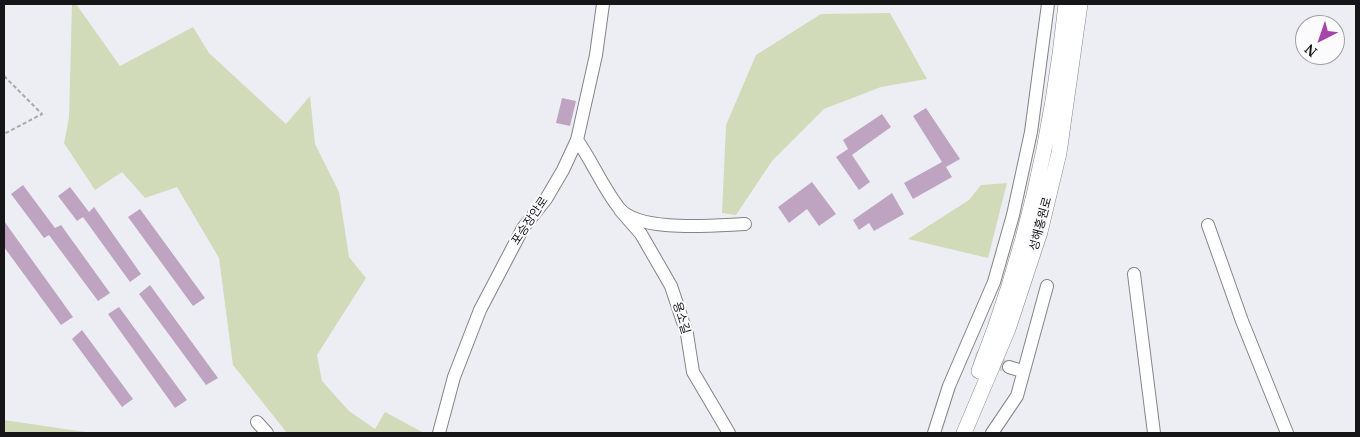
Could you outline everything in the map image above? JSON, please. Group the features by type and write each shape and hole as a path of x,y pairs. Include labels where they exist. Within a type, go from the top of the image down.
{"main road":[{"name":"성해홍원로","path":"955,433 994,334 1025,231 1045,153 1059,67 1066,4"},
{"name":"성해홍원로","path":"964,433 1008,329 1040,232 1058,153 1080,4"}],"street":[{"name":"포승장안로","path":"439,433 454,377 480,310 523,228 546,199 563,170 577,140 596,55 603,4"},
{"path":"934,433 949,386 969,355 994,282 1013,215 1032,132 1048,4"},
{"name":"용소길","path":"577,140 620,210 641,234 671,286 687,334 693,372 729,433"},
{"path":"620,210 642,221 668,226 745,224"},
{"path":"1208,225 1242,321 1287,433"},
{"path":"1134,274 1154,433"},
{"path":"992,433 1017,396 1022,371 1030,351 1047,286"},
{"path":"1009,367 1022,371"},
{"path":"257,422 267,433"}],"path":[{"path":"4,76 42,114 4,134"}],"green space":[{"path":"72,4 76,4 120,66 193,27 209,53 286,124 310,96 315,144 339,192 349,257 366,278 317,355 322,381 349,411 375,429 385,412 424,433 287,433 233,365 219,258 177,187 145,198 122,172 95,190 64,143 69,118"},
{"path":"890,13 927,79 881,87 824,109 772,161 736,215 722,213 726,125 756,55 821,14"},
{"path":"1007,183 988,258 908,239 969,200 981,185"},
{"path":"4,420 92,433 4,433"}],"building":[{"path":"562,98 576,101 570,126 556,123"},
{"path":"926,108 960,159 946,167 952,177 913,199 904,183 942,162 913,116"},
{"path":"882,114 891,127 852,155 870,182 859,190 836,157 848,149 843,140"},
{"path":"812,182 836,214 819,226 807,209 789,223 778,207"},
{"path":"23,185 55,228 61,225 110,293 98,301 49,235 44,238 11,194"},
{"path":"70,187 89,212 94,207 141,274 130,282 83,217 77,221 58,196"},
{"path":"892,193 904,214 874,231 869,223 859,230 853,220"},
{"path":"140,209 205,298 193,306 128,217"},
{"path":"4,221 73,317 61,325 4,247"},
{"path":"150,285 218,378 206,385 139,294"},
{"path":"119,307 187,400 175,408 108,314"},
{"path":"82,330 133,399 122,407 72,339"}],"tunnel":[{"path":"975,357 1009,367"}]}
